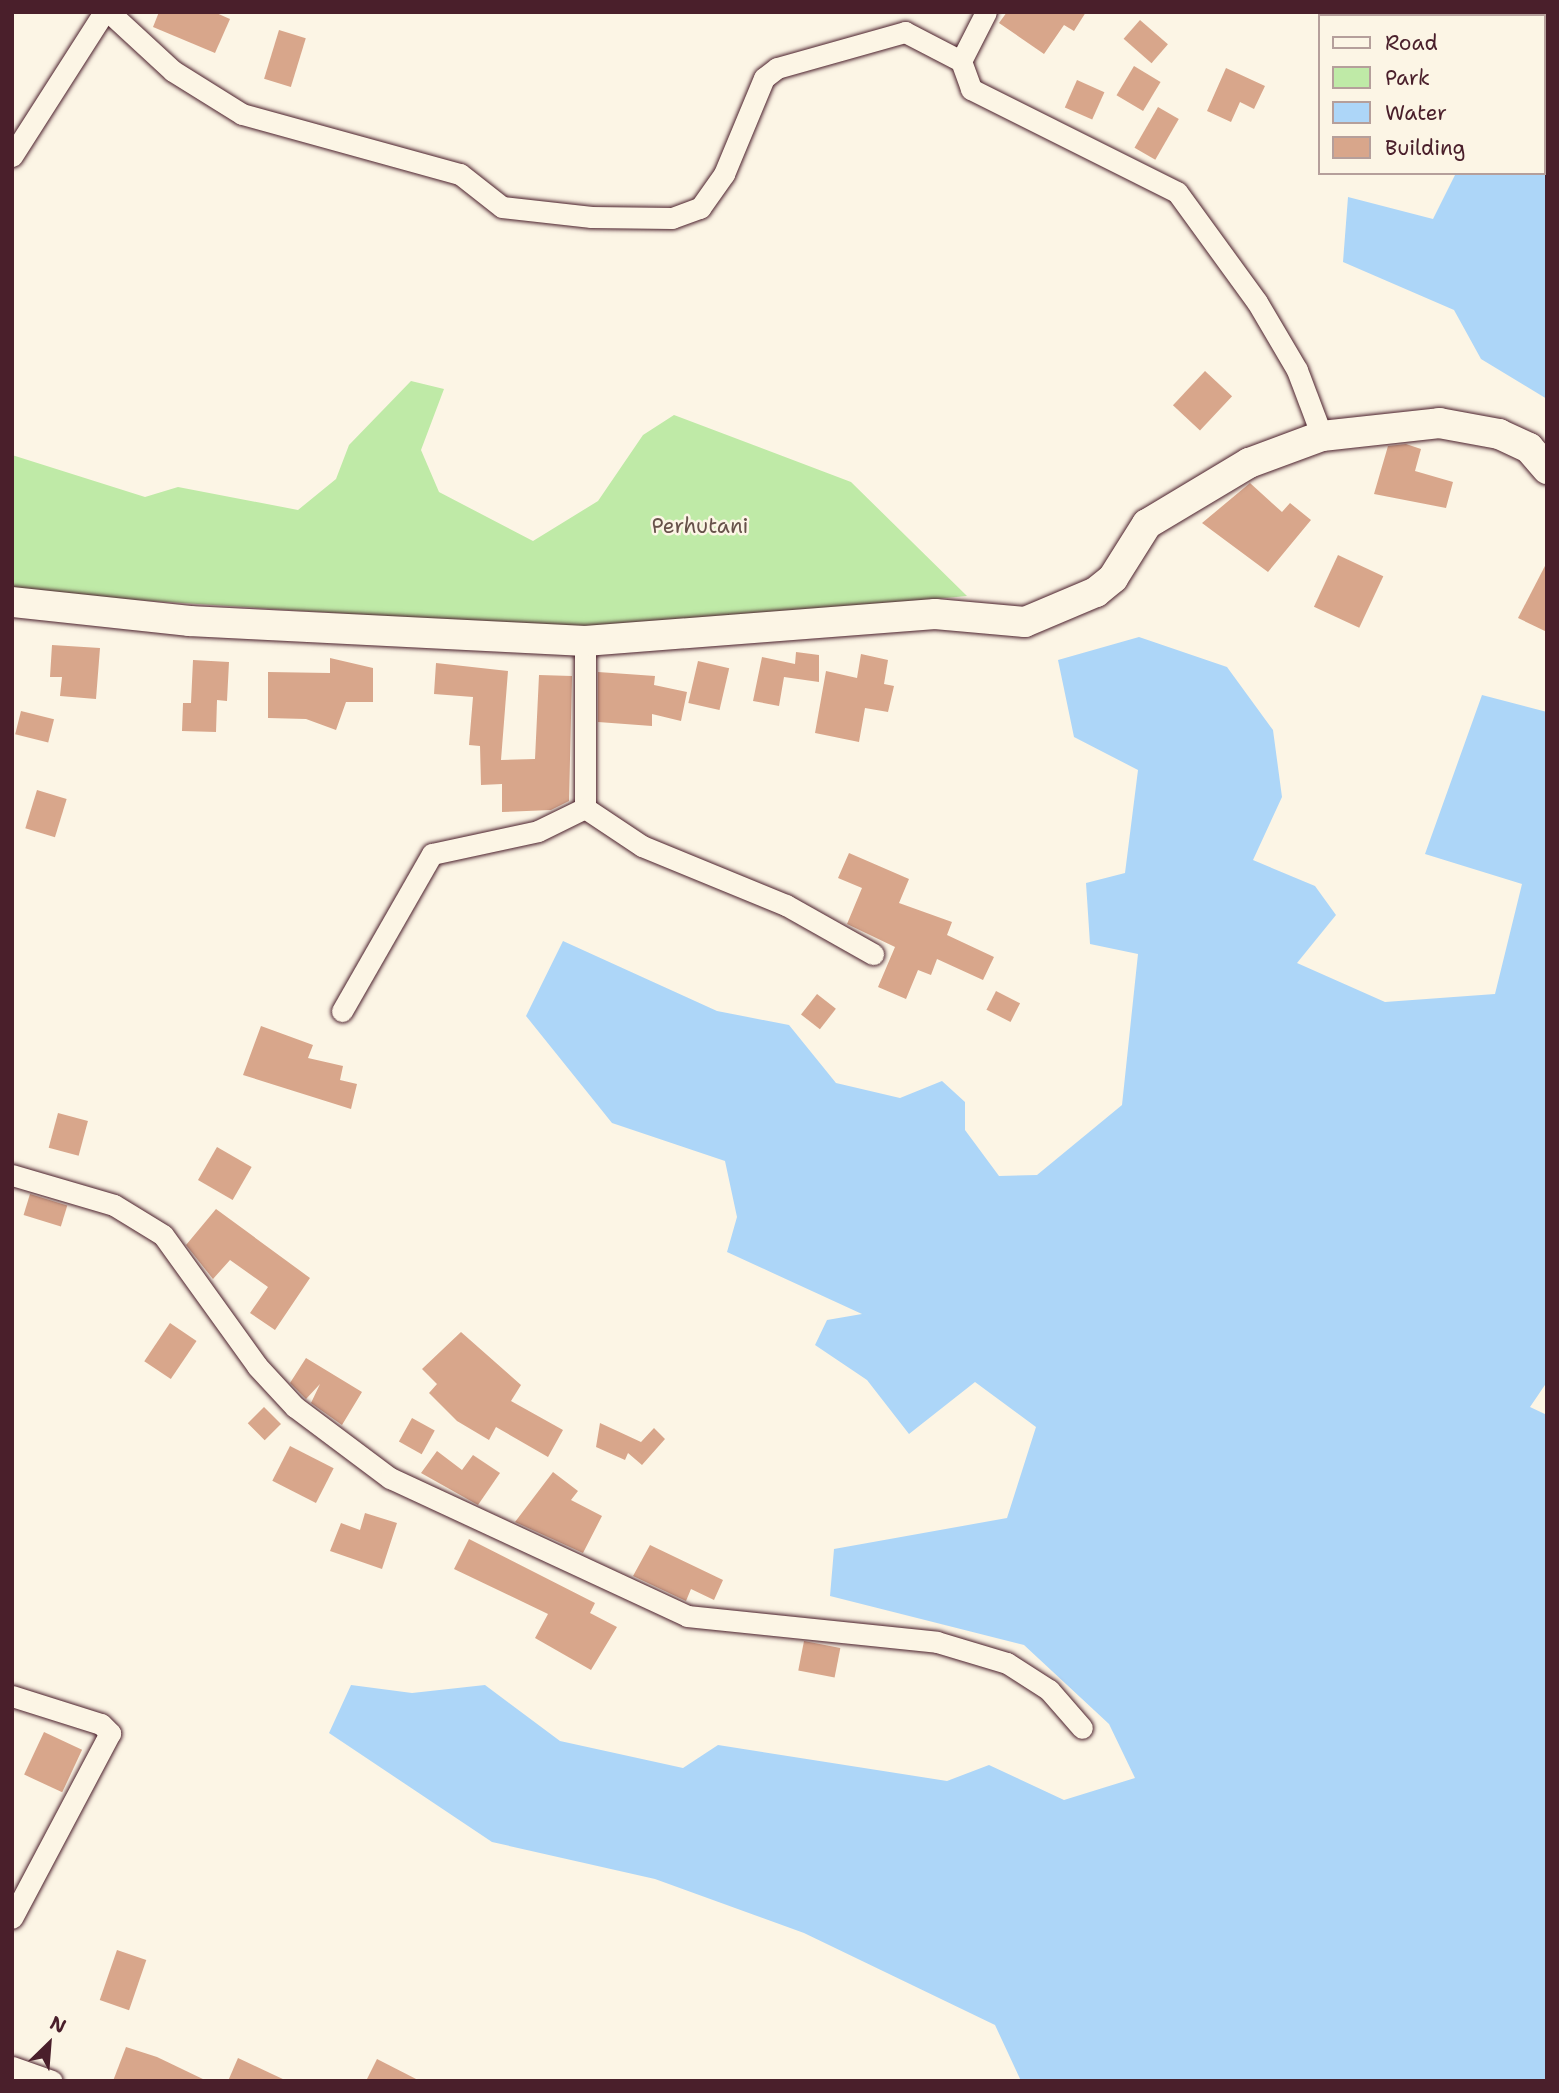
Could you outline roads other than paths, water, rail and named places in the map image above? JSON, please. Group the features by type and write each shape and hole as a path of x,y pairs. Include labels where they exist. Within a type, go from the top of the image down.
{"street":[{"path":"12,156 106,12 173,71 242,114 460,174 502,206 591,217 672,218 700,208 724,174 764,78 777,68 905,32 961,61 971,89 1177,192 1257,302 1297,370 1322,436"},
{"path":"961,61 986,12"},
{"path":"12,602 189,621 585,641 934,614 1004,622 1052,615 1112,578 1147,524 1249,463 1322,436 1439,423 1499,434 1529,448 1547,468"},
{"path":"585,641 585,808"},
{"path":"585,808 642,846 786,905 873,954"},
{"path":"342,1011 432,854 538,831 585,808"},
{"path":"12,1175 114,1205 163,1235 287,1399 390,1478 687,1616 937,1642 995,1659 1049,1690 1082,1728"},
{"path":"12,1696 101,1724 110,1733 12,1919"},
{"path":"12,2067 52,2081"}],"water":[{"path":"1547,60 1547,399 1481,359 1454,310 1343,262 1348,197 1433,219 1455,175 1545,175"},
{"path":"1139,637 1227,667 1273,730 1282,797 1253,860 1315,886 1336,915 1297,963 1385,1002 1495,994 1522,884 1425,854 1482,695 1547,712 1547,1382 1530,1407 1547,1415 1547,2081 1021,2081 995,2025 804,1933 655,1879 492,1842 329,1733 351,1685 412,1693 485,1685 560,1741 683,1768 718,1745 947,1781 989,1765 1064,1800 1135,1778 1109,1724 1024,1645 830,1596 834,1549 1007,1518 1036,1427 975,1382 909,1434 867,1380 815,1345 827,1320 862,1314 727,1252 737,1217 725,1161 612,1123 526,1016 563,941 717,1011 789,1025 836,1083 900,1098 942,1081 965,1102 965,1130 999,1176 1037,1175 1122,1105 1138,954 1090,944 1086,883 1125,873 1138,770 1074,737 1058,660"}],"park label":[{"name":"Perhutani","path":"700,526"}]}
